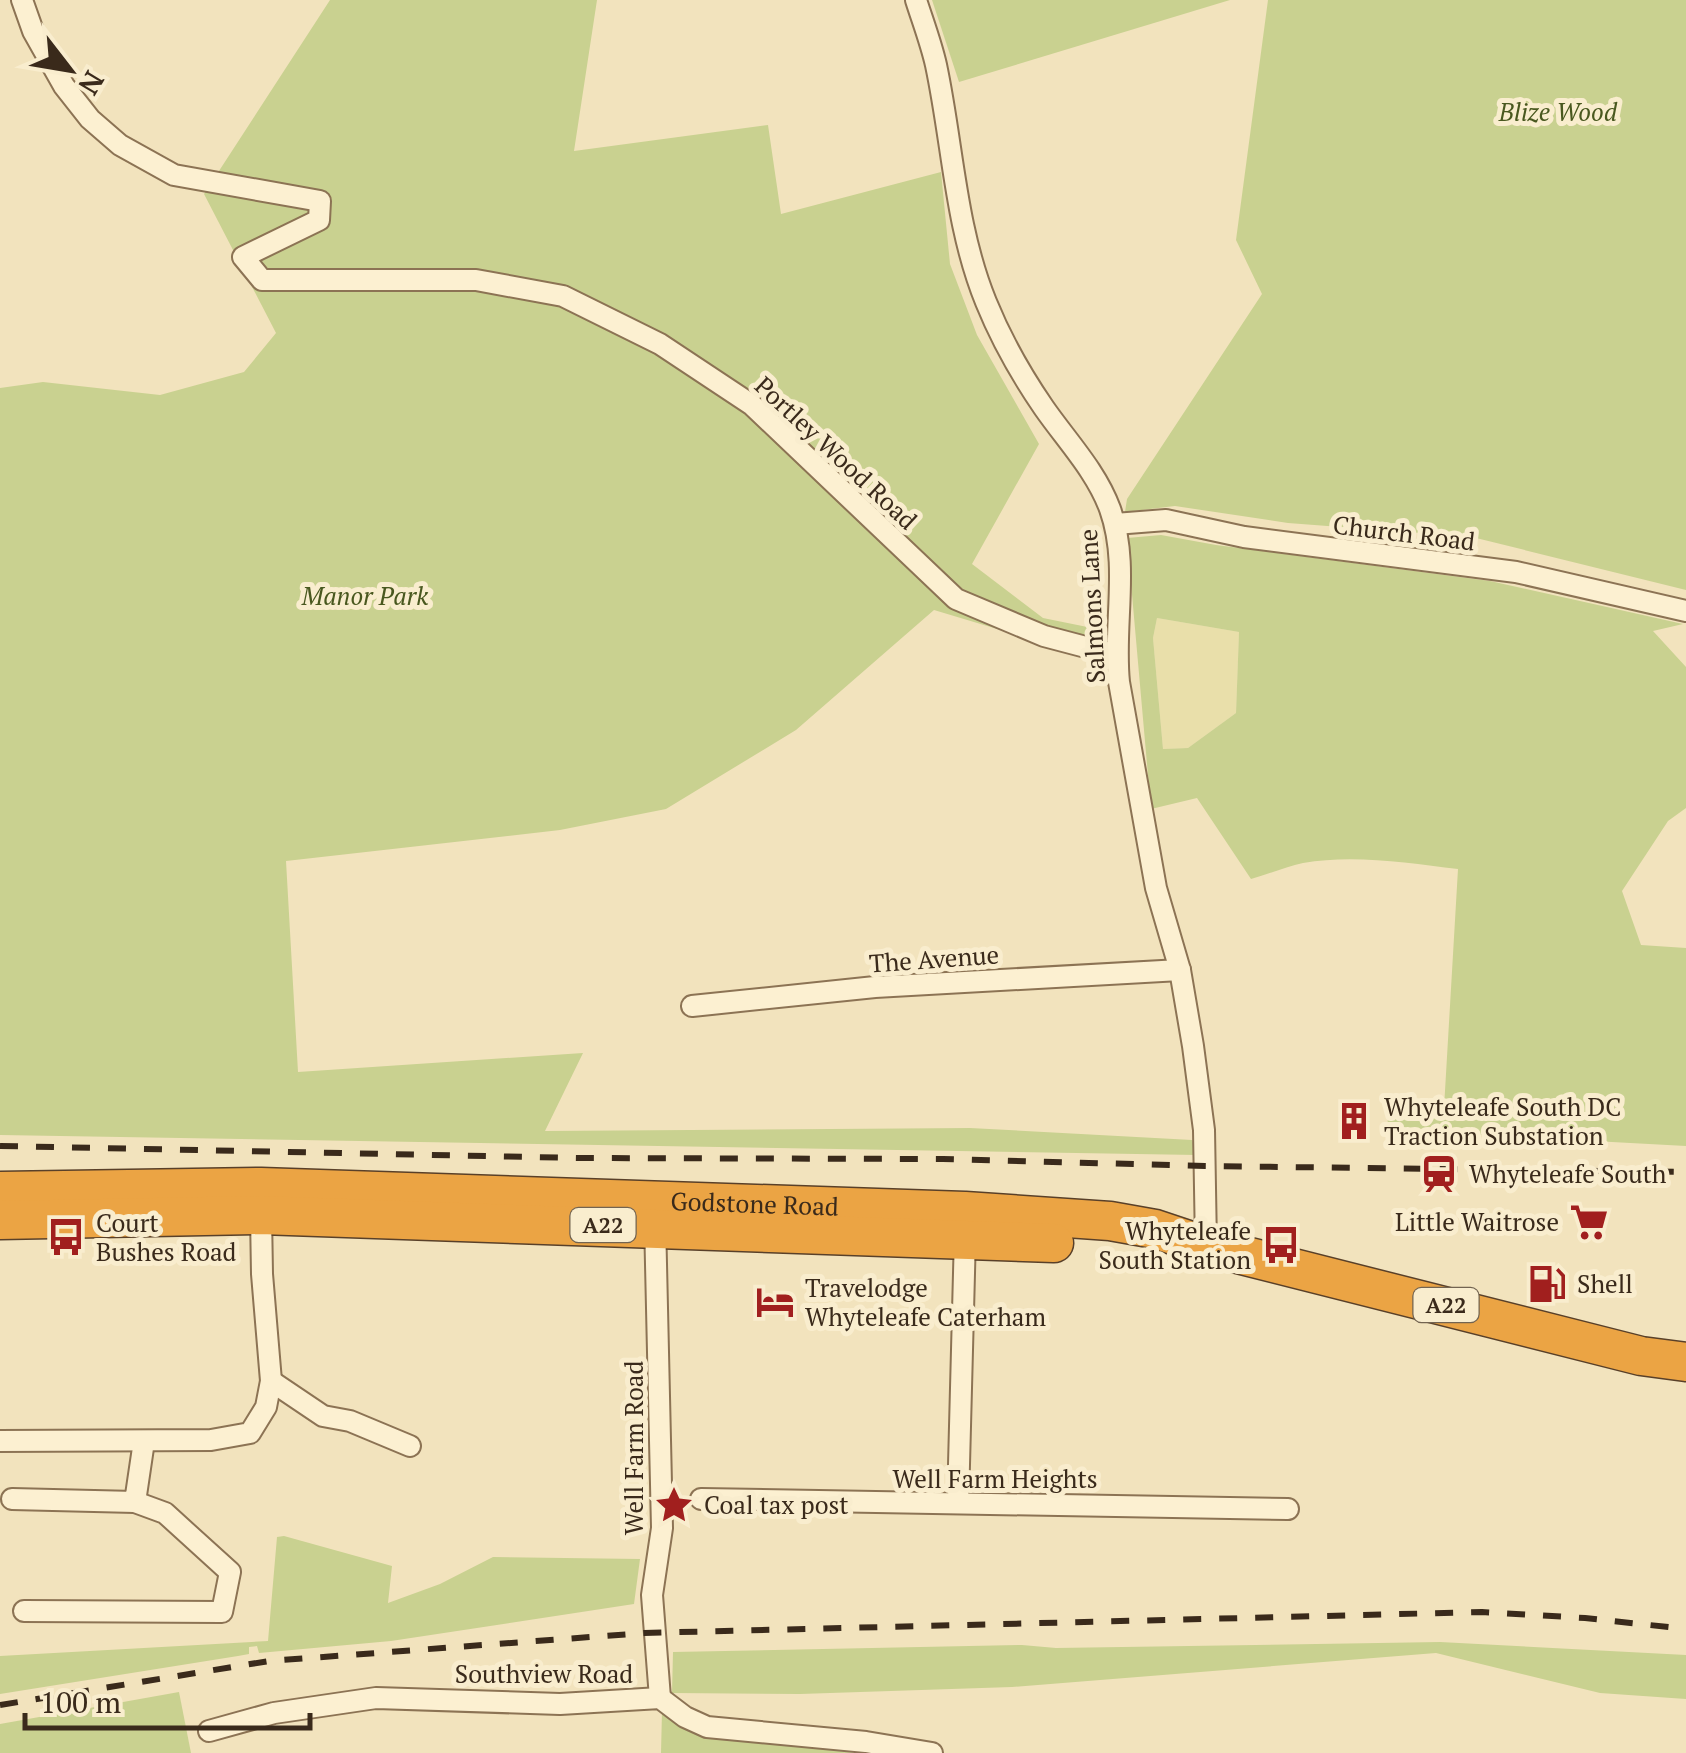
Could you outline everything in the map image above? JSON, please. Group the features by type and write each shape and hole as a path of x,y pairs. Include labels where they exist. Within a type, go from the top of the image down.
{"highway":[{"name":"Godstone Road","path":"0,1191 262,1188 655,1213 965,1225 1155,1248 1206,1246 1641,1356 1686,1362"},
{"name":"Godstone Road","path":"0,1220 261,1214 655,1213"}],"street":[{"name":"Portley Wood Road","path":"22,0 33,31 64,86 90,118 120,145 174,175 320,202 320,220 243,257 262,280 476,280 563,296 660,344 752,405 956,600 1044,636 1116,655"},
{"name":"Salmons Lane","path":"916,0 935,64 962,229 986,302 1024,376 1104,494 1115,524 1121,622 1116,655 1148,849 1180,970 1204,1130 1206,1246"},
{"name":"Church Road","path":"1115,524 1166,520 1244,537 1516,572 1686,611"},
{"name":"The Avenue","path":"692,1006 876,988 1180,970"},
{"name":"Well Farm Road","path":"655,1213 662,1528 652,1594 660,1698"},
{"path":"0,1441 210,1440 250,1432 266,1407 270,1381 261,1214"},
{"path":"958,1503 965,1225"},
{"path":"270,1381 323,1416 350,1422 410,1446"},
{"path":"135,1502 144,1441"},
{"path":"12,1499 135,1502 164,1514 230,1572 222,1612 24,1610"},
{"name":"Well Farm Heights","path":"700,1499 1288,1509"},
{"name":"Southview Road","path":"210,1731 274,1713 376,1698 560,1704 660,1698 685,1717 707,1727 866,1742 932,1753"}],"shaded area":[{"path":"1157,618 1239,632 1236,713 1188,748 1163,749 1153,638"}],"green space":[{"name":"Manor Park","path":"330,0 597,0 574,151 768,125 781,214 941,172 950,264 977,335 1039,444 972,564 1043,618 1107,631 1103,640 1054,646 934,610 796,730 666,809 560,830 286,861 298,1072 583,1053 545,1131 970,1128 1192,1140 1197,1155 0,1135 0,388 43,382 160,395 244,372 276,333 204,194"},
{"path":"932,0 1230,0 959,82"},
{"name":"Blize Wood","path":"1268,0 1686,0 1686,590 1472,537 1288,523 1175,506 1125,512 1127,499 1262,294 1236,240"},
{"path":"1161,535 1490,581 1683,624 1653,631 1686,667 1686,808 1668,821 1622,891 1641,945 1686,948 1686,1146 1388,1130 1387,1099 1444,1108 1458,869 1341,859 1303,863 1251,879 1197,798 1151,809 1127,538","holes":["1157,618 1239,632 1236,713 1188,748 1163,749 1153,638"]},
{"path":"277,1537 392,1566 388,1603 440,1584 493,1557 640,1559 634,1604 391,1641 259,1653 257,1646 249,1647 249,1654 0,1694 0,1656 268,1641"},
{"path":"1440,1642 1686,1655 1686,1699 1600,1693 1436,1653 1012,1687 800,1694 672,1693 673,1652"},
{"path":"179,1692 191,1753 0,1753 0,1724"},
{"path":"662,1711 680,1727 713,1738 858,1753 661,1753"}],"railway":[{"path":"0,1146 577,1158 943,1159 1686,1172"},
{"path":"0,1705 269,1661 644,1633 1482,1612 1686,1629"}],"place":[{"name":"Whyteleafe South DC Traction Substation","path":"1354,1121"},
{"name":"Whyteleafe South","path":"1439,1174"},
{"name":"Little Waitrose","path":"1589,1222"},
{"name":"Court Bushes Road","path":"66,1237"},
{"name":"Whyteleafe South Station","path":"1281,1245"},
{"name":"Shell","path":"1547,1284"},
{"name":"Travelodge Whyteleafe Caterham","path":"775,1302"},
{"name":"Coal tax post","path":"674,1505"}]}
